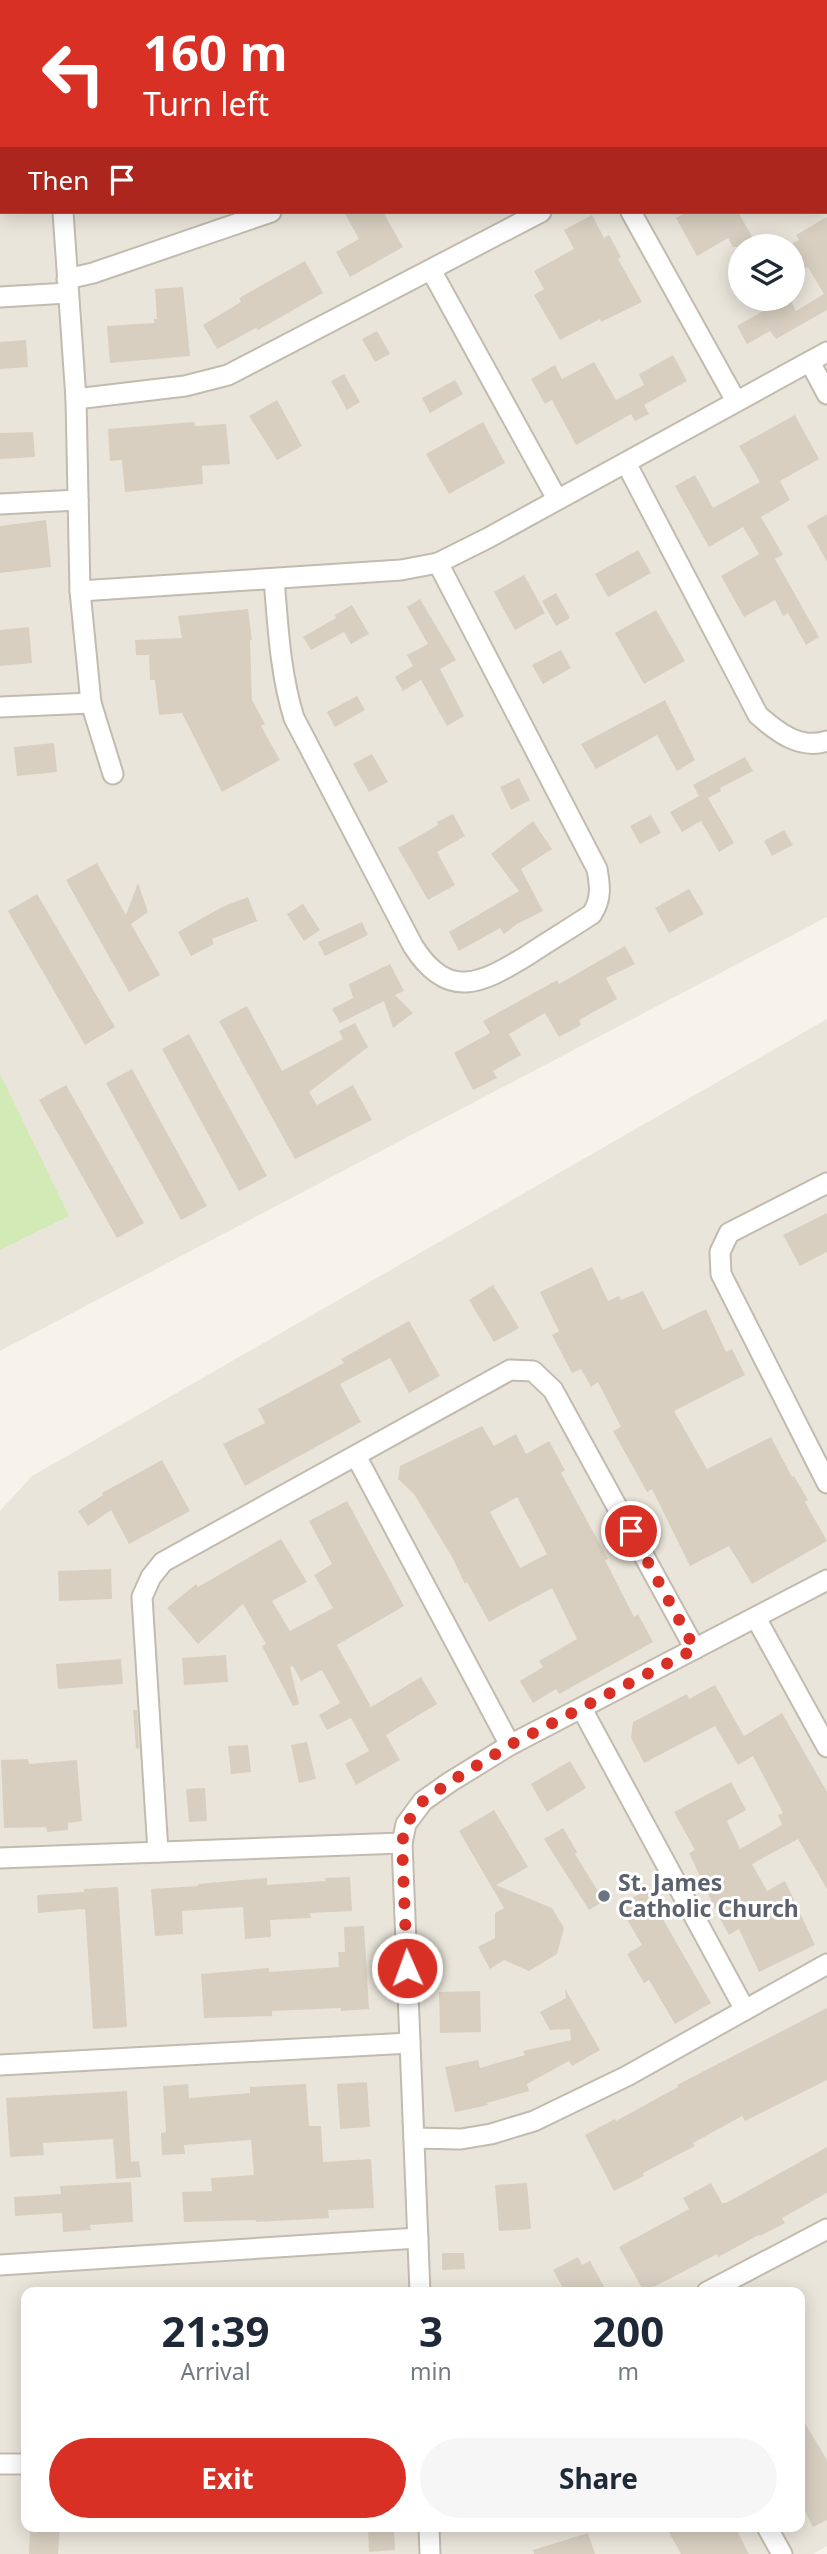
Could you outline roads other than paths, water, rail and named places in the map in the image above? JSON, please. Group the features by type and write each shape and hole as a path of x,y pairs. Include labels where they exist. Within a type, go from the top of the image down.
{"street":[{"path":"63,214 76,399 80,591 91,703 113,774"},
{"path":"0,297 68,286 144,256 265,214"},
{"path":"76,399 185,386 228,375 537,214"},
{"path":"632,214 736,401"},
{"path":"431,270 557,499"},
{"path":"80,591 401,570 438,563 818,357 827,394"},
{"path":"626,463 758,715 791,741 827,741"},
{"path":"0,504 78,500"},
{"path":"274,579 285,689 294,718 426,966 444,978 467,983 494,976 592,914 599,903 601,888 597,869 438,563"},
{"path":"0,707 91,703"},
{"path":"827,1182 729,1233 720,1252 721,1274 827,1483"},
{"path":"158,1852 142,1597 151,1577 163,1562 510,1370 533,1371 553,1390 695,1649"},
{"path":"356,1456 510,1745"},
{"path":"420,2287 402,1843 406,1824 423,1801 510,1745 827,1580"},
{"path":"756,1618 827,1747"},
{"path":"582,1709 745,2010"},
{"path":"0,1858 402,1843"},
{"path":"414,2138 461,2139 491,2134 534,2121 627,2076 827,1964"},
{"path":"0,2064 410,2043"},
{"path":"717,2287 827,2229"},
{"path":"0,2265 418,2238"},
{"path":"0,2465 21,2463"},
{"path":"429,2532 430,2554"},
{"path":"770,2532 782,2554"}],"place":[{"name":"St. James Catholic Church","path":"604,1896"}]}
